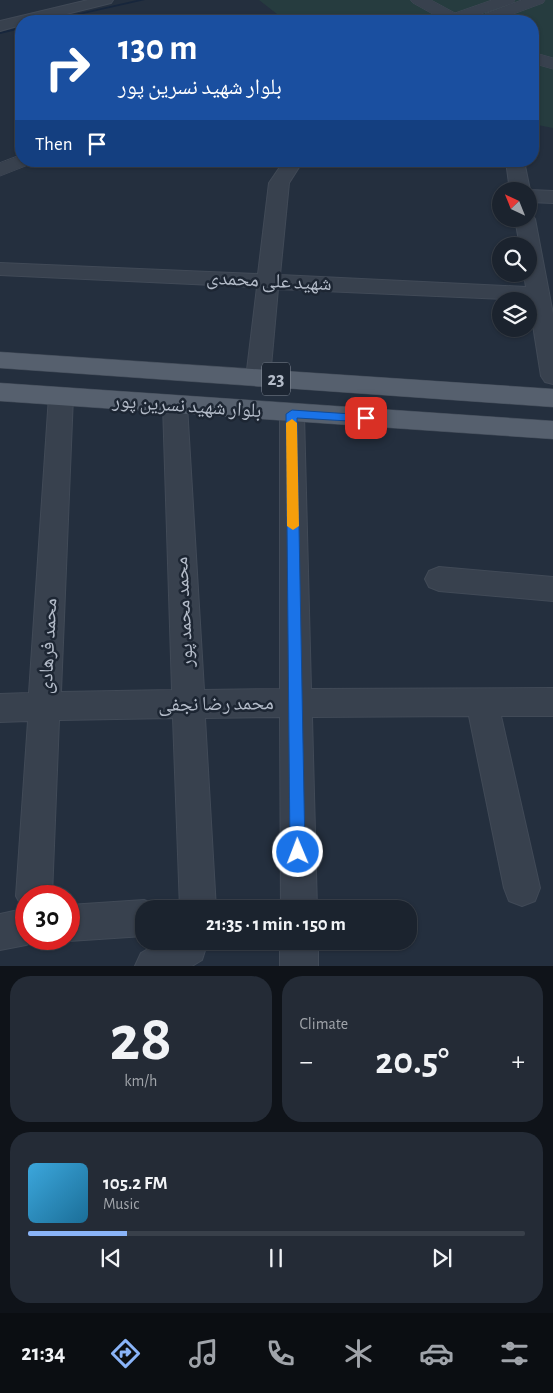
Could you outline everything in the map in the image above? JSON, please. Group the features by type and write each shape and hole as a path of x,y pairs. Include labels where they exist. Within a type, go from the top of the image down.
{"main road":[{"name":"بلوار شهید نسرین پور","path":"0,360 553,398"},
{"name":"بلوار شهید نسرین پور","path":"0,392 292,414 553,430"}],"street":[{"path":"45,15 106,0"},
{"path":"466,15 506,0"},
{"path":"495,15 537,0"},
{"path":"413,2 442,15"},
{"path":"413,2 429,15"},
{"path":"0,26 15,22"},
{"path":"539,49 553,53"},
{"path":"539,59 553,64"},
{"path":"0,170 15,164"},
{"path":"258,378 279,183 290,167"},
{"path":"516,167 518,182"},
{"path":"538,196 553,197"},
{"path":"527,228 553,376"},
{"name":"شهید علی محمدی","path":"0,269 538,294"},
{"name":"محمد فرهادی","path":"35,885 61,396"},
{"name":"محمد محمد پور","path":"175,405 198,900"},
{"path":"292,414 298,900"},
{"path":"439,579 553,589"},
{"path":"482,702 522,888"},
{"name":"محمد رضا نجفی","path":"0,708 296,703 553,702"},
{"path":"80,922 135,919"},
{"path":"0,932 15,929"},
{"path":"154,966 183,950"},
{"path":"299,950 299,966"}],"green space":[{"path":"259,0 553,0 553,128 539,125 539,15 278,15"}],"waterway":[{"path":"74,15 143,0"},
{"path":"0,33 15,29"}],"slow traffic":[{"path":"292,423 293,526"}],"route":[{"path":"298,852 292,414 366,418"}]}
